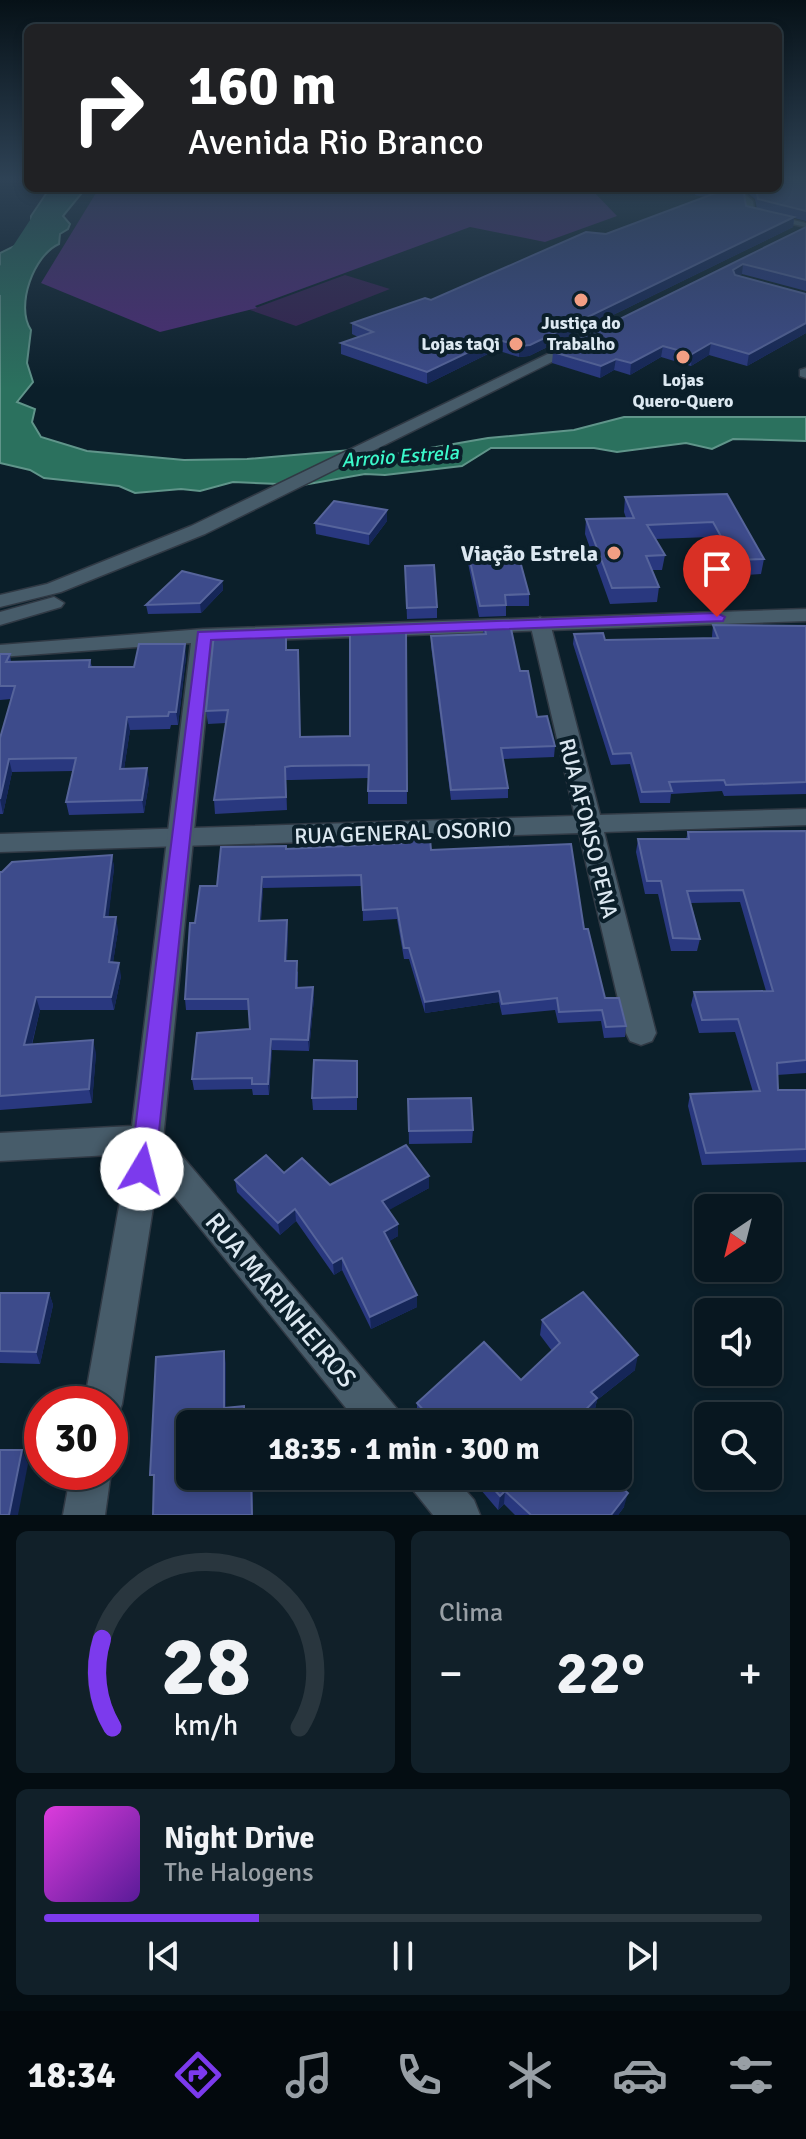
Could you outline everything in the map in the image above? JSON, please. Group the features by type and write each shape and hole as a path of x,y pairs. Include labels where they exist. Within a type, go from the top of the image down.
{"street":[{"path":"0,601 68,583 200,529 592,337"},
{"path":"0,619 60,601 132,570 200,529"},
{"path":"0,651 203,635 806,615"},
{"name":"RUA AFONSO PENA","path":"540,623 587,826 641,1033"},
{"path":"0,636 94,632 149,638"},
{"path":"106,1386 147,1139 203,635"},
{"name":"RUA GENERAL OSORIO","path":"0,843 806,817"},
{"path":"0,1147 147,1139"},
{"name":"RUA MARINHEIROS","path":"147,1139 372,1410"},
{"path":"84,1515 88,1490"},
{"path":"438,1490 459,1515"}],"shaded area":[{"path":"63,248 414,248 255,306 257,308 160,332 41,283"},
{"path":"345,275 390,289 296,326 250,310"}],"water":[{"name":"Arroio Estrela","path":"11,248 53,248 35,270 26,295 25,308 31,330 27,363 33,382 17,402 35,409 32,422 41,437 87,451 184,460 247,459 351,450 384,456 488,438 574,430 624,417 806,417 806,441 733,439 712,449 686,443 617,452 594,448 491,448 462,466 385,475 365,474 303,485 233,482 200,491 181,489 135,493 119,486 44,478 30,470 0,463 0,253"}],"building":[{"path":"550,248 731,248 530,345 519,346 496,339 427,372 341,343 373,332 352,323 425,298 431,300"},
{"path":"764,248 806,248 806,280 743,264 733,270 735,275 806,294 806,323 749,354 711,343 692,354 663,346 631,363 616,359 601,366 553,352"},
{"path":"727,494 764,559 734,560 713,522 647,525 665,555 646,556 659,587 612,588 586,519 634,518 625,497"},
{"path":"334,501 387,510 369,534 315,523"},
{"path":"517,550 529,594 505,595 506,605 480,606 468,552"},
{"path":"434,565 437,607 407,608 405,566"},
{"path":"182,571 222,581 200,603 146,605"},
{"path":"510,624 520,671 528,671 537,717 547,716 555,746 501,748 508,788 451,790 431,636 486,634 484,625"},
{"path":"713,625 806,626 806,782 726,785 724,780 669,782 672,791 642,792 631,753 613,754 574,634 603,633 605,640 718,638"},
{"path":"286,631 286,650 298,650 300,737 350,736 350,633 406,631 407,791 368,791 369,765 291,766 285,767 286,797 214,800 228,710 206,711 214,634"},
{"path":"139,644 185,644 176,712 169,712 168,716 127,717 120,769 147,768 142,800 66,802 76,758 9,759 0,799 0,738 15,686 0,686 0,654 10,654 6,662 90,660 89,667 134,667"},
{"path":"806,831 806,1060 777,1063 778,1090 806,1090 806,1149 706,1153 690,1094 760,1091 738,1019 702,1020 694,992 773,991 743,890 687,891 700,939 673,938 661,881 647,881 638,839 689,839 688,832"},
{"path":"406,839 430,839 431,850 571,844 584,929 588,929 605,998 619,998 626,1026 606,1027 602,1010 559,1012 557,998 502,1004 499,991 425,1002 409,948 404,948 397,908 363,910 361,875 262,877 259,921 287,920 285,961 297,961 296,988 313,987 308,1040 271,1039 268,1084 252,1084 252,1078 192,1079 197,1033 250,1029 248,999 185,999 190,923 195,923 200,886 217,886 221,847 286,846 286,849 406,843"},
{"path":"112,855 104,917 116,917 109,962 119,963 111,997 36,997 24,1045 93,1040 89,1089 0,1096 0,872 12,862"},
{"path":"314,1060 357,1061 357,1097 312,1098"},
{"path":"471,1098 473,1130 409,1131 408,1099"},
{"path":"406,1145 429,1176 382,1201 398,1224 384,1232 417,1295 370,1317 342,1258 333,1263 295,1209 278,1223 235,1180 266,1155 284,1173 302,1158 330,1185"},
{"path":"583,1292 638,1355 591,1392 597,1398 585,1410 423,1410 417,1403 484,1342 521,1380 560,1343 542,1320"},
{"path":"0,1293 49,1293 36,1352 0,1351"},
{"path":"224,1351 224,1408 244,1406 244,1410 176,1410 176,1490 251,1490 252,1515 153,1515 154,1475 150,1475 156,1357"},
{"path":"0,1450 22,1450 9,1515 0,1515"},
{"path":"495,1490 625,1490 628,1493 611,1515 531,1515 505,1491 500,1496"}],"waterway":[{"name":"Arroio Estrela","path":"0,287 25,248"}],"place":[{"name":"Justiça do Trabalho","path":"581,300"},
{"name":"Lojas taQi","path":"516,344"},
{"name":"Lojas Quero-Quero","path":"683,357"},
{"name":"Viação Estrela","path":"614,553"}],"route":[{"path":"142,1169 203,635 717,617"}]}
